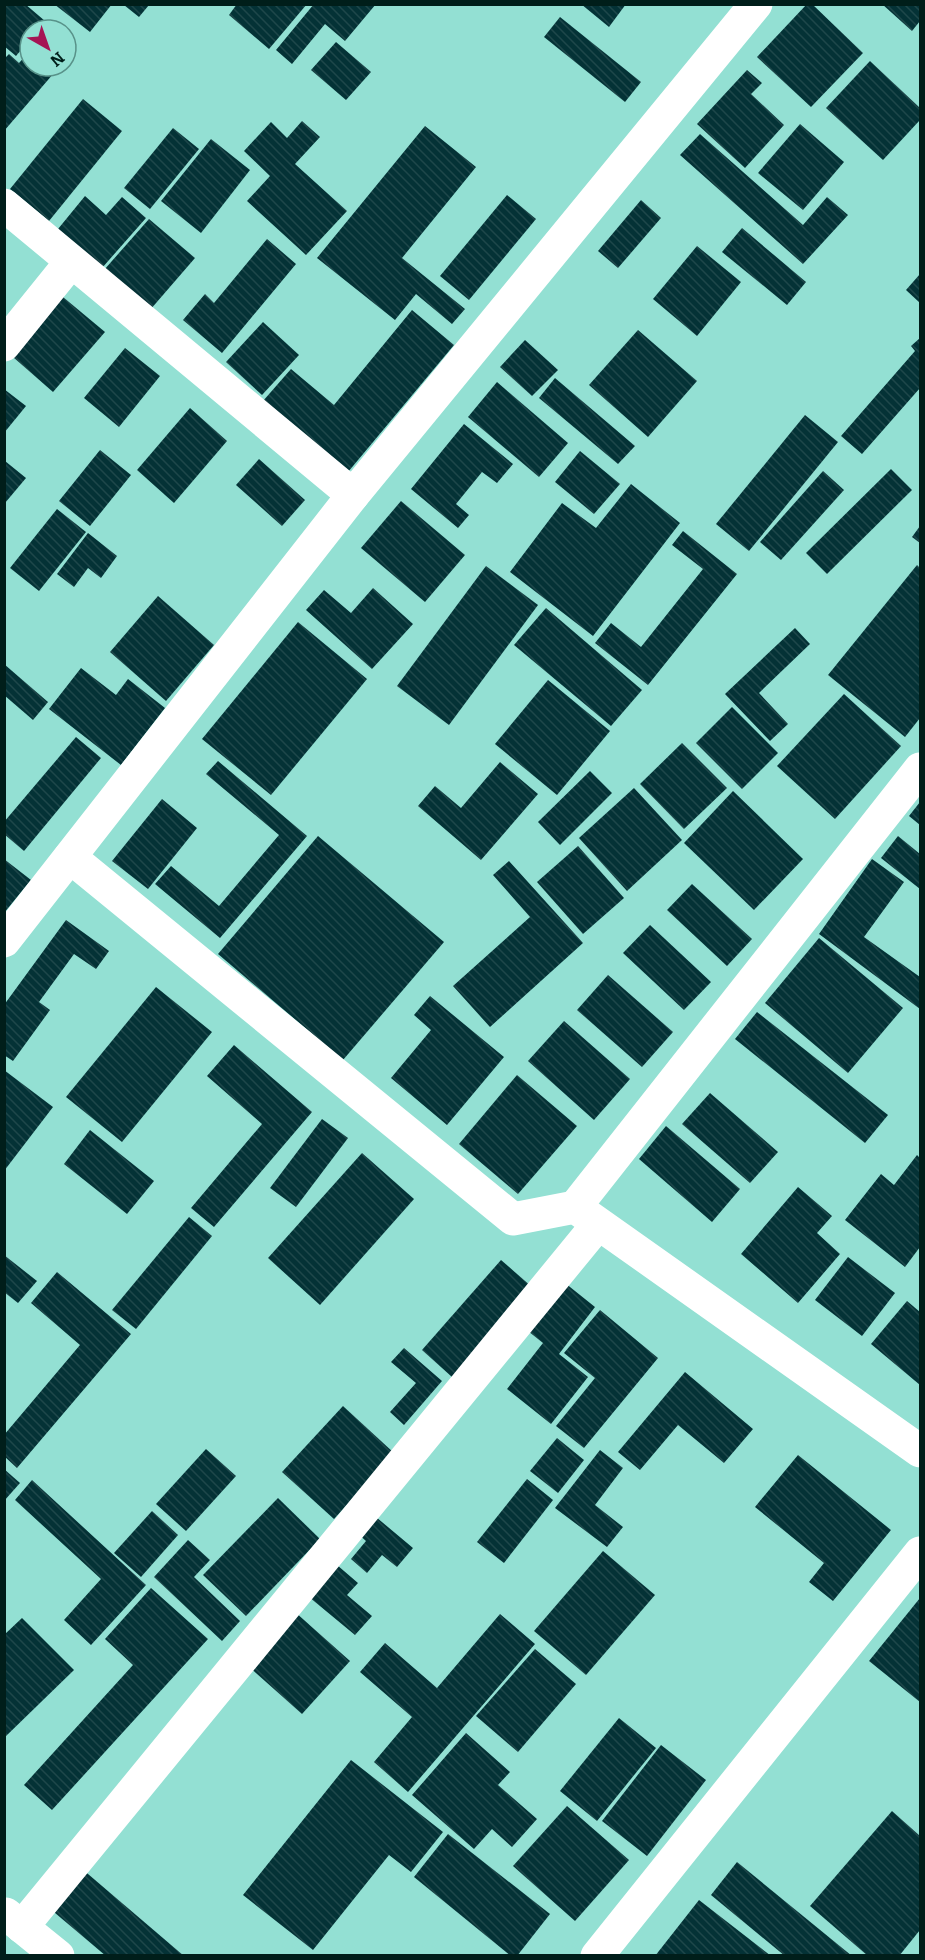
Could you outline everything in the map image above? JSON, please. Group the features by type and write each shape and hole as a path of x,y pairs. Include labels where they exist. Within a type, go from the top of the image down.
{"street":[{"path":"4,941 353,495 756,4"},
{"path":"4,205 353,495"},
{"path":"4,345 71,262"},
{"path":"58,1956 13,1920 587,1216 921,769"},
{"path":"70,857 513,1220 587,1216 921,1451"},
{"path":"597,1956 921,1553"}],"building":[{"path":"4,4 25,4 41,18 18,18 18,54 16,56 4,46"},
{"path":"54,4 112,4 90,32 78,23 78,18 72,18"},
{"path":"237,4 307,4 269,49 229,15"},
{"path":"314,4 376,4 345,41 325,24 292,64 276,50"},
{"path":"581,4 626,4 609,27"},
{"path":"807,4 812,4 863,53 811,107 757,57"},
{"path":"882,4 920,4 920,21 912,31"},
{"path":"124,5 149,5 139,17"},
{"path":"560,17 641,82 625,102 544,37"},
{"path":"336,42 371,72 346,100 311,70"},
{"path":"9,54 18,62 18,78 50,78 4,131 4,59"},
{"path":"870,61 920,108 920,120 883,160 826,108"},
{"path":"747,70 762,83 751,94 784,125 745,168 697,124"},
{"path":"83,99 122,131 49,221 10,189"},
{"path":"302,121 320,137 295,164 347,211 306,255 247,201 270,176 244,151 271,122 287,138"},
{"path":"800,124 844,162 803,210 758,173"},
{"path":"425,126 476,167 402,258 465,309 452,324 416,294 395,320 317,258"},
{"path":"173,128 199,149 150,209 124,188"},
{"path":"700,134 803,225 827,197 848,215 803,264 680,155"},
{"path":"211,139 250,170 201,233 161,201"},
{"path":"507,195 536,219 469,300 440,276"},
{"path":"85,196 106,215 122,197 146,218 102,268 58,229"},
{"path":"641,200 661,218 618,268 598,251"},
{"path":"149,219 195,258 150,310 104,270"},
{"path":"742,228 806,282 787,305 722,252"},
{"path":"267,239 296,264 222,353 183,320 205,294 214,303"},
{"path":"697,246 741,282 697,336 653,299"},
{"path":"920,274 920,303 906,290"},
{"path":"63,297 105,332 53,392 13,357"},
{"path":"412,310 454,345 348,472 263,401 291,369 334,405"},
{"path":"263,322 299,355 262,395 226,362"},
{"path":"638,330 697,381 648,437 589,385"},
{"path":"920,338 920,388 862,454 841,436 915,351 911,346"},
{"path":"525,340 558,370 532,396 500,367"},
{"path":"125,348 160,376 119,427 84,398"},
{"path":"555,378 635,446 618,464 539,398"},
{"path":"497,382 568,443 539,477 468,417"},
{"path":"4,389 26,406 4,433"},
{"path":"190,408 227,441 174,503 137,470"},
{"path":"805,415 838,442 749,551 716,524"},
{"path":"464,424 513,464 497,483 482,472 456,504 469,515 458,528 411,489"},
{"path":"100,450 131,475 90,526 59,501"},
{"path":"580,451 620,484 594,514 555,482"},
{"path":"259,459 305,500 282,526 236,485"},
{"path":"5,461 26,478 5,503"},
{"path":"891,469 912,490 827,574 806,553"},
{"path":"823,471 844,490 781,560 760,542"},
{"path":"631,484 680,523 593,636 510,572 562,503 596,528"},
{"path":"401,501 465,555 425,602 361,548"},
{"path":"57,509 86,532 39,591 10,568"},
{"path":"920,526 920,543 912,537"},
{"path":"683,531 737,574 648,685 595,643 611,623 641,647 703,569 672,545"},
{"path":"88,533 117,556 101,578 88,568 74,587 57,574"},
{"path":"917,565 920,568 920,718 905,737 828,675"},
{"path":"486,566 538,605 449,725 397,686"},
{"path":"373,588 413,624 372,669 306,610 324,590 351,613"},
{"path":"158,596 214,645 166,701 110,652"},
{"path":"546,608 642,690 611,726 514,645"},
{"path":"298,622 367,679 271,795 202,739"},
{"path":"795,628 810,644 759,693 788,724 770,741 725,694"},
{"path":"4,664 48,702 33,720 4,695"},
{"path":"81,668 116,695 128,679 165,708 121,765 49,709"},
{"path":"548,680 610,731 557,795 495,744"},
{"path":"844,694 901,746 835,819 777,766"},
{"path":"732,707 778,753 742,789 696,743"},
{"path":"76,737 101,758 24,851 4,834 4,822"},
{"path":"682,743 727,788 684,829 640,784"},
{"path":"218,761 307,836 220,938 155,884 171,866 219,906 279,835 206,774"},
{"path":"500,762 538,794 481,860 418,806 435,786 461,808"},
{"path":"590,771 612,793 560,845 538,822"},
{"path":"634,788 682,840 627,891 579,838"},
{"path":"733,791 803,859 754,910 684,843"},
{"path":"162,799 197,828 148,889 112,861"},
{"path":"920,802 920,825 909,816"},
{"path":"318,836 444,942 343,1060 218,954"},
{"path":"898,836 920,854 920,889 881,858"},
{"path":"578,846 624,898 583,934 537,882"},
{"path":"4,859 31,880 4,913"},
{"path":"872,859 904,882 864,937 920,977 920,1009 819,934"},
{"path":"509,861 583,943 490,1027 453,986 530,917 493,875"},
{"path":"692,884 752,939 727,966 667,910"},
{"path":"66,920 109,951 96,969 74,954 39,1002 50,1010 13,1061 4,1055 4,1005"},
{"path":"650,925 711,982 684,1010 623,953"},
{"path":"819,938 903,1008 848,1073 765,1003"},
{"path":"608,975 673,1032 642,1067 577,1010"},
{"path":"156,987 212,1032 122,1142 66,1097"},
{"path":"430,996 504,1057 447,1125 391,1078 431,1030 414,1015"},
{"path":"757,1012 888,1115 865,1143 735,1039"},
{"path":"564,1021 630,1079 594,1120 528,1061"},
{"path":"234,1045 312,1112 214,1227 191,1208 262,1124 207,1076"},
{"path":"4,1070 53,1107 4,1171"},
{"path":"517,1075 577,1126 518,1194 459,1144"},
{"path":"710,1093 778,1152 750,1183 682,1124"},
{"path":"322,1119 348,1138 296,1207 270,1188"},
{"path":"666,1126 740,1189 712,1222 639,1159"},
{"path":"90,1130 154,1181 127,1214 64,1164"},
{"path":"362,1153 414,1199 320,1305 268,1258"},
{"path":"917,1155 920,1158 920,1247 905,1267 845,1220 881,1174 894,1185"},
{"path":"798,1187 832,1216 817,1233 840,1254 798,1303 741,1254"},
{"path":"189,1217 212,1236 136,1329 112,1310"},
{"path":"4,1255 37,1281 18,1303 4,1292"},
{"path":"848,1257 895,1293 862,1336 815,1300"},
{"path":"501,1260 532,1287 452,1377 422,1350"},
{"path":"57,1272 131,1334 17,1468 4,1456 4,1435 80,1345 31,1303"},
{"path":"565,1283 595,1307 559,1354 588,1377 551,1424 507,1389 543,1343 528,1331"},
{"path":"907,1301 920,1312 920,1385 871,1344"},
{"path":"600,1310 658,1358 584,1448 556,1426 595,1378 564,1353"},
{"path":"404,1348 442,1381 404,1425 390,1412 416,1383 391,1362"},
{"path":"685,1372 753,1429 724,1463 678,1425 640,1470 618,1452"},
{"path":"343,1406 394,1453 334,1519 282,1472"},
{"path":"557,1438 584,1460 558,1493 530,1471"},
{"path":"206,1449 236,1476 186,1531 156,1504"},
{"path":"600,1450 623,1468 595,1505 623,1527 607,1547 555,1508"},
{"path":"798,1455 891,1530 833,1601 809,1582 824,1563 755,1507"},
{"path":"4,1469 20,1483 4,1501"},
{"path":"527,1479 553,1500 504,1563 477,1542"},
{"path":"32,1480 146,1585 91,1645 64,1620 101,1579 15,1500"},
{"path":"278,1498 320,1539 246,1616 203,1575"},
{"path":"152,1511 178,1535 141,1577 114,1553"},
{"path":"370,1512 413,1548 397,1567 382,1555 367,1573 351,1559 366,1541 355,1531"},
{"path":"188,1540 210,1560 194,1577 240,1621 222,1641 154,1577"},
{"path":"603,1551 655,1595 586,1675 534,1631"},
{"path":"330,1559 358,1583 347,1595 372,1616 355,1635 303,1592"},
{"path":"151,1588 208,1639 52,1810 24,1785 133,1665 105,1639"},
{"path":"920,1598 920,1702 869,1661"},
{"path":"295,1612 350,1661 302,1714 247,1665"},
{"path":"500,1614 535,1644 408,1792 374,1762 412,1717 360,1672 385,1643 437,1688"},
{"path":"22,1618 74,1670 4,1738 4,1635"},
{"path":"535,1649 576,1684 518,1752 476,1716"},
{"path":"619,1718 656,1748 597,1821 560,1791"},
{"path":"466,1733 510,1772 498,1785 537,1819 512,1847 492,1829 474,1849 412,1795"},
{"path":"661,1745 706,1780 647,1856 602,1821"},
{"path":"351,1760 443,1832 411,1872 389,1855 313,1950 243,1895"},
{"path":"567,1806 629,1860 575,1921 513,1866"},
{"path":"892,1811 920,1836 920,1930 899,1956 868,1956 810,1906"},
{"path":"448,1834 550,1914 517,1956 511,1956 414,1877"},
{"path":"737,1862 852,1956 785,1956 711,1895"},
{"path":"81,1868 184,1956 106,1956 48,1907"},
{"path":"699,1900 771,1956 655,1956"}]}
